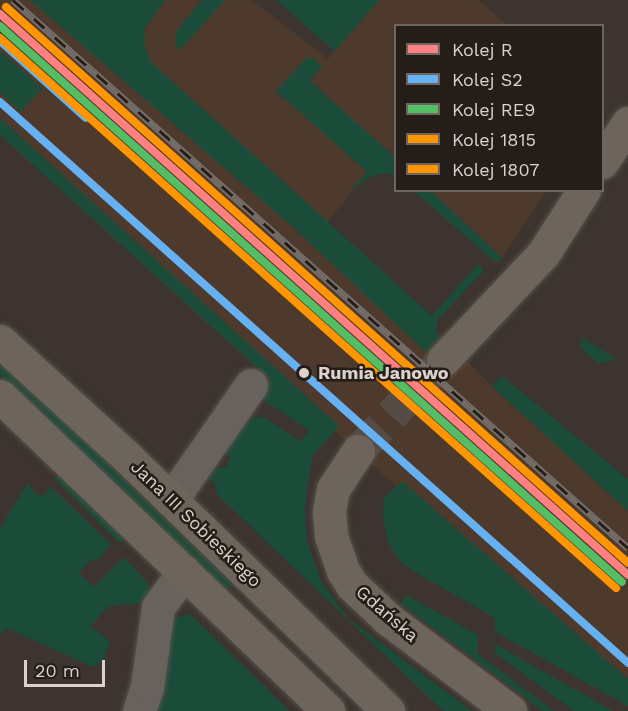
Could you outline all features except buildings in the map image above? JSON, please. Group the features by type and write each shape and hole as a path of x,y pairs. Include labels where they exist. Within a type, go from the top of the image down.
{"main road":[{"path":"604,160 628,123"},
{"path":"443,360 543,254 583,192"},
{"name":"Jana III Sobieskiego","path":"0,341 171,500 388,711"},
{"path":"0,396 328,711"},
{"name":"Gdańska","path":"358,451 333,489 329,512 331,536 343,571 352,585 388,620 510,711"}],"street":[{"path":"171,500 251,385"},
{"path":"139,711 147,687 158,607 184,572"}],"shaded area":[{"path":"0,0 252,0 328,59 378,0 478,0 506,24 394,24 394,156 387,149 325,225 492,386 628,511 628,696 335,431 316,422 0,135"},
{"path":"432,192 545,192 502,258"}],"green space":[{"path":"30,0 165,0 145,28 145,47 151,62 432,316 478,264 482,268 483,272 438,319 436,329 440,337 426,352 295,229"},
{"path":"202,0 225,0 179,51 175,41 177,30"},
{"path":"276,0 379,0 335,51"},
{"path":"0,51 42,88 21,112 0,92"},
{"path":"306,58 312,58 322,66 310,81 394,156 394,176 385,173 370,177 349,192 367,172 276,91"},
{"path":"0,118 339,426 312,457 305,509 307,540 321,581 348,618 472,711 444,711 439,707 217,494 215,483 209,480 213,469 226,467 230,457 223,452 245,422 255,417 266,418 301,442 309,430 260,398 271,380 0,135"},
{"path":"415,192 432,192 502,258 495,262"},
{"path":"581,337 614,359 599,364 580,347"},
{"path":"0,364 57,414 233,585 225,589 0,375"},
{"path":"502,376 628,479 628,511 492,386"},
{"path":"60,476 126,540 119,543 54,479"},
{"path":"402,481 628,679 628,706 495,632 495,618 401,562 388,543 383,515 384,498"},
{"path":"28,483 36,494 44,496 51,487 111,544 96,562 92,559 79,573 94,587 124,557 151,587 141,603 108,606 94,623 91,628 100,632 110,643 102,662 93,667 6,628 0,635 0,528"},
{"path":"406,595 478,635 478,654 554,711 543,711 400,603"},
{"path":"191,615 290,711 145,711 168,625 173,619"},
{"path":"495,644 613,711 574,711 495,653"}],"tunnel":[{"path":"358,451 443,360"}],"railway":[{"path":"13,0 628,548"}],"rail line":[{"name":"1815","path":"6,7 628,563"},
{"name":"R","path":"0,14 628,575"},
{"name":"RE9","path":"0,26 622,582"},
{"name":"1807","path":"0,38 616,588"},
{"name":"S2","path":"0,41 86,118"},
{"name":"S2","path":"0,102 628,663"}],"place":[{"name":"Rumia Janowo","path":"304,373"}]}
